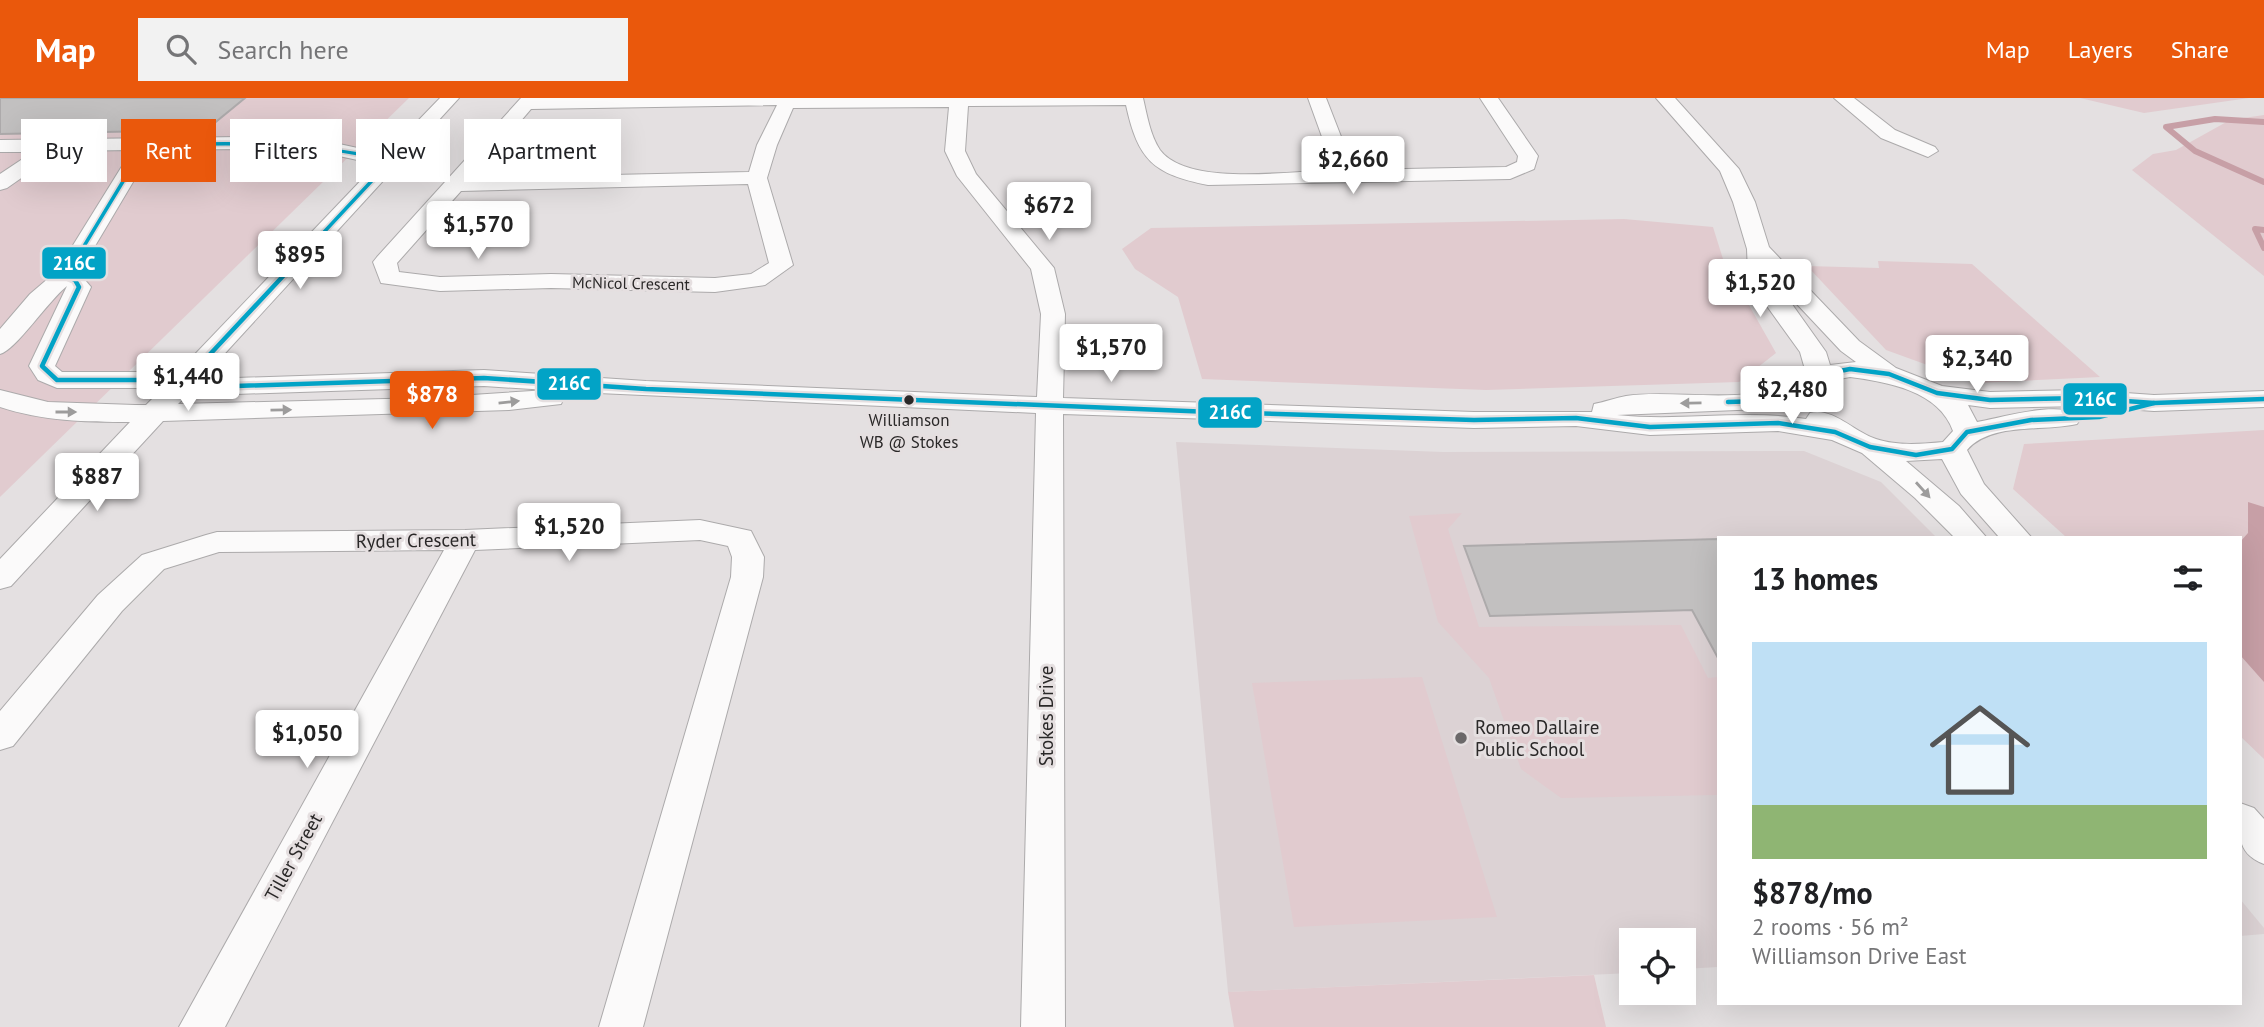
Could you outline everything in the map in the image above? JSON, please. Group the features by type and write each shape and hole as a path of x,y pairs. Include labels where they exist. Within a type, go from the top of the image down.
{"street":[{"path":"456,185 528,101 1134,98 1141,127 1156,160 1177,174 1208,179 1510,173 1527,165 1528,156 1489,98"},
{"path":"1317,98 1346,175"},
{"path":"1665,98 1729,169 1744,202 1758,249 1760,273 1776,302 1813,352 1813,382 1809,409 1835,432"},
{"path":"1843,98 1888,134 1928,151"},
{"name":"Stokes Drive","path":"959,99 955,151 967,176 1042,268 1053,314 1043,1027"},
{"path":"456,185 757,178 767,145 788,100"},
{"path":"415,119 447,101"},
{"path":"430,119 447,101"},
{"path":"0,146 21,146"},
{"path":"0,184 21,169"},
{"name":"McNicol Crescent","path":"456,185 385,262 389,278 440,284 551,281 715,285 757,279 780,265 757,178"},
{"path":"126,182 70,288 42,366 47,374 57,380 186,380 236,386 484,378 646,389 1050,405 1474,420 1576,418 1650,427 1778,423 1835,432 1870,447 1916,455 2031,420 2099,416 2154,403"},
{"path":"0,578 371,182"},
{"path":"1758,249 1850,346 1889,374 1937,393 1990,400 2083,398 2154,403 2264,399"},
{"path":"0,346 52,284 70,288"},
{"path":"1576,418 1627,404 1761,401 1850,369 1889,374"},
{"path":"0,398 38,411 155,412 470,406 646,389"},
{"path":"1937,393 1960,412 1960,441 1971,488 2015,536"},
{"path":"1870,447 1922,486 1932,500 1970,536"},
{"name":"Ryder Crescent","path":"0,736 110,603 153,562 217,542 466,540 700,530 740,538 748,556 747,578 621,1027"},
{"name":"Tiller Street","path":"201,1027 466,540"},
{"path":"2242,821 2264,847"}],"shaded area":[{"path":"0,98 409,98 387,119 356,119 356,150 342,163 342,119 230,119 230,182 323,182 0,497"},
{"path":"2080,98 2249,98 2144,113"},
{"path":"2264,115 2264,276 2132,170 2153,154 2176,150 2230,120"},
{"path":"1624,219 1713,227 1723,259 1776,353 1739,382 1486,390 1202,379 1178,297 1135,269 1122,249 1151,228"},
{"path":"1878,261 1972,264 2100,377 1977,383 1886,350 1807,266 1879,268"},
{"path":"2264,430 2264,759 2242,738 2242,536 2065,536 2013,489 2024,444"},
{"name":"Romeo Dallaire Public School","path":"1176,442 1443,452 1804,451 1881,482 1935,536 1717,536 1717,967 1696,968 1696,928 1619,928 1619,974 1228,992"},
{"path":"2248,502 2264,507 2264,682 2242,657 2242,540 2248,533"},
{"path":"1462,513 1448,529 1479,627 1681,625 1708,678 1717,677 1717,795 1561,798 1521,769 1489,678 1438,622 1409,516"},
{"path":"1422,677 1497,917 1294,927 1252,683"},
{"path":"2242,901 2264,928 2264,934 2242,936"},
{"path":"1594,975 1606,1027 1234,1027 1228,992"}],"building":[{"path":"0,98 245,98 216,122 216,119 121,119 121,132 107,132 107,119 21,119 21,134 0,134"},
{"path":"1717,539 1717,656 1692,610 1490,616 1464,546"}],"waterway":[{"path":"2264,122 2215,119 2166,127 2195,151 2264,182"},
{"path":"2264,230 2255,229 2264,248"}],"transit line":[{"name":"216C","path":"241,143 330,148 369,156 380,172 186,380 57,380 42,366 79,287 75,280 66,276 145,145 241,143"},
{"name":"216C","path":"1728,402 1761,401 1806,388 1820,375 1850,369 1889,374 1937,393 1990,400 2083,398 2154,403 2264,399"},
{"name":"216C","path":"186,380 236,386 484,378 646,389 1211,412 1474,420 1576,418 1650,427 1778,423 1835,432 1870,447 1916,455 1952,449 1967,432 2031,420 2099,417 2154,403"}],"place":[{"name":"Williamson WB @ Stokes","path":"909,400"},
{"name":"Romeo Dallaire Public School","path":"1461,738"}]}
